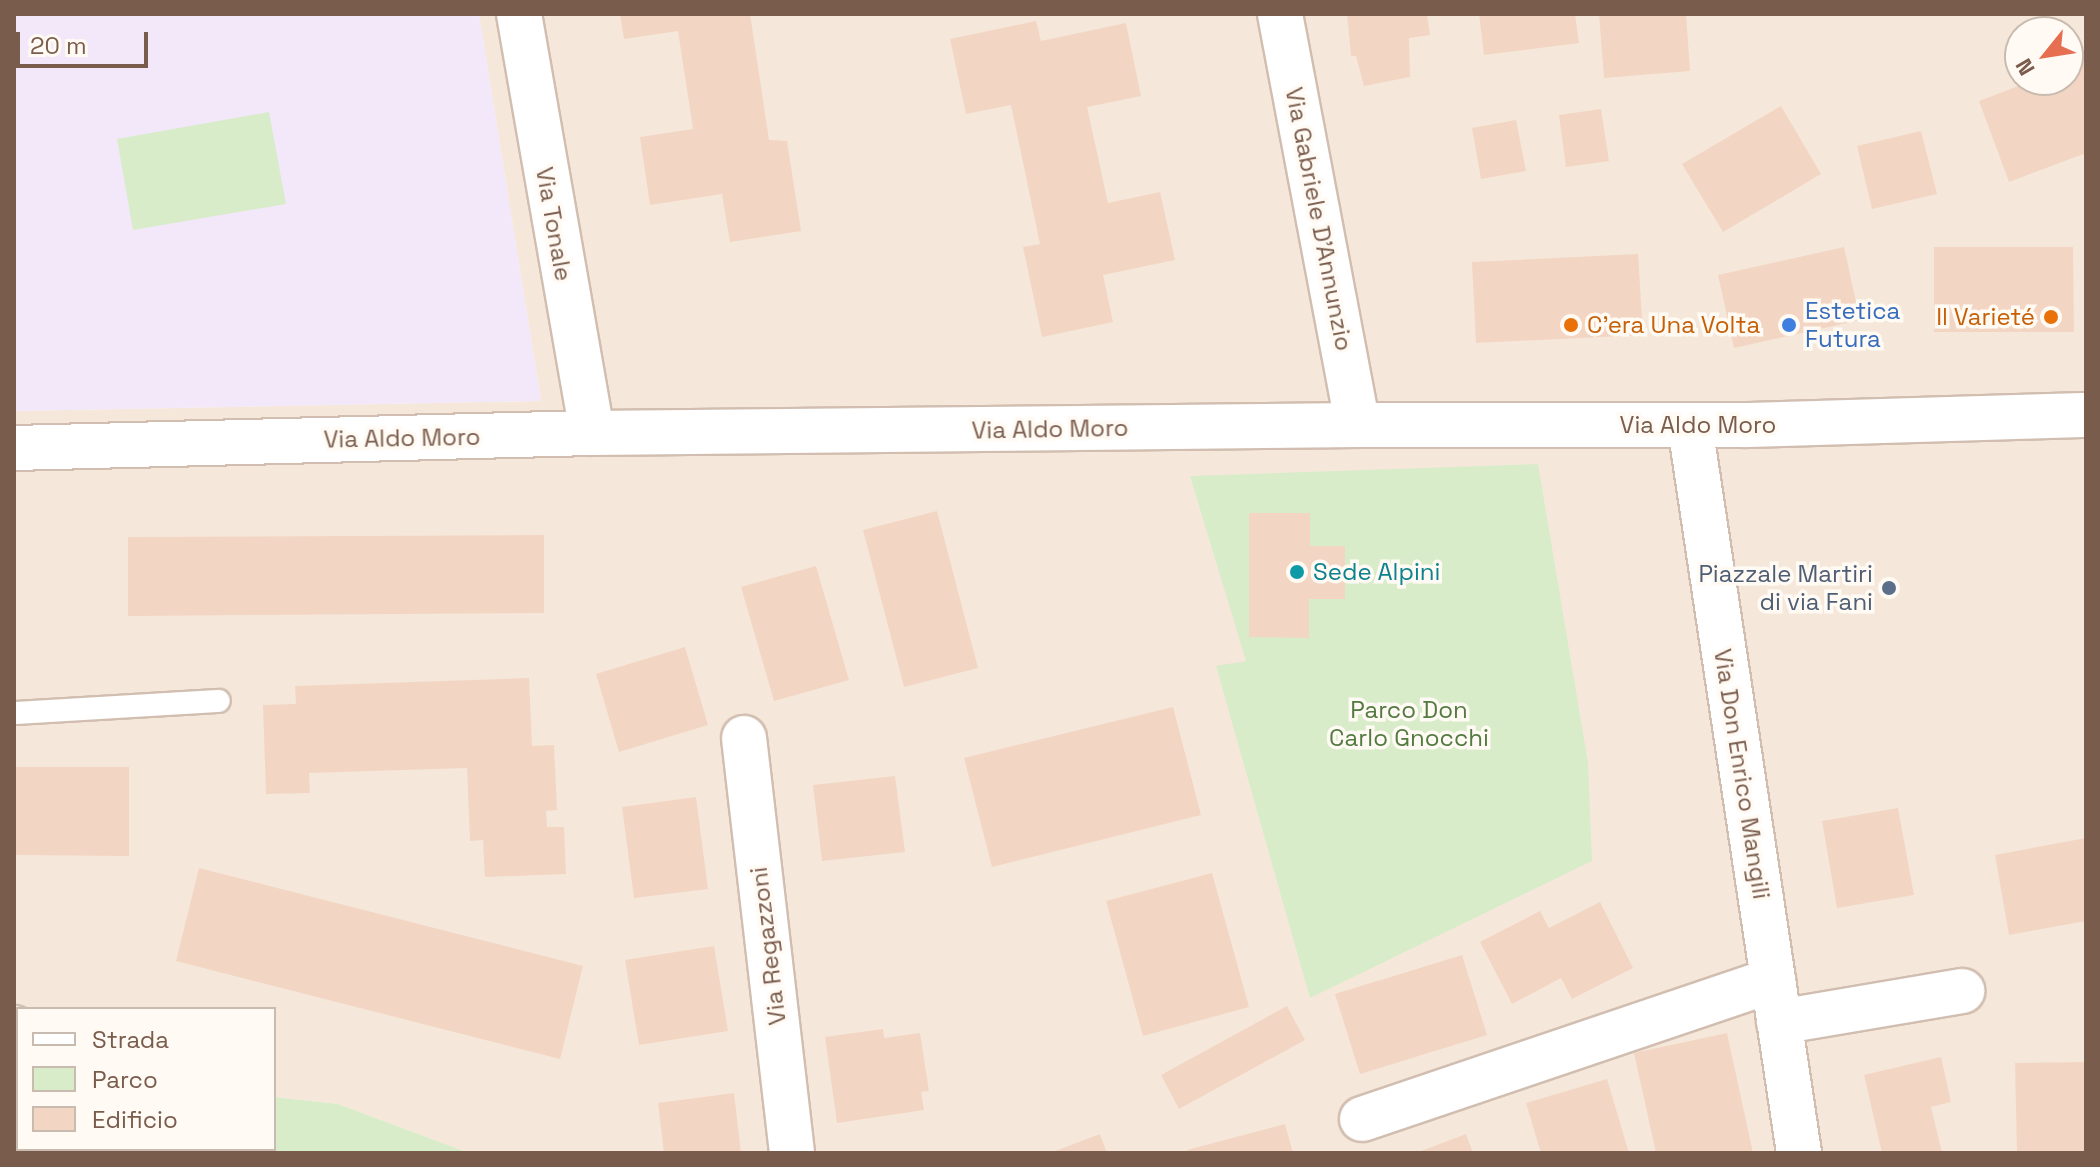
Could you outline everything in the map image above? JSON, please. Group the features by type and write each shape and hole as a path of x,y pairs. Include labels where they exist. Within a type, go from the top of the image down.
{"street":[{"name":"Via Tonale","path":"519,14 592,433"},
{"name":"Via Gabriele D'Annunzio","path":"1280,14 1358,425"},
{"name":"Via Aldo Moro","path":"14,448 592,433 1358,425 1690,426 2086,415"},
{"name":"Via Don Enrico Mangili","path":"1690,426 1799,1153"},
{"name":"Via Regazzoni","path":"744,738 792,1153"},
{"path":"1362,1119 1776,1001 1962,991"}],"lane":[{"path":"14,713 219,701"}],"shaded area":[{"path":"14,14 479,14 541,401 14,411"},
{"path":"479,14 2086,14 2086,1153 469,1153 338,1104 276,1097 276,1007 16,1007 14,1107 14,411 541,401"}],"green space":[{"path":"269,112 286,204 133,230 117,139"},
{"name":"Parco Don Carlo Gnocchi","path":"1538,464 1588,763 1592,861 1310,998 1216,666 1246,661 1190,476"},
{"path":"276,1097 338,1104 469,1153 14,1153 16,1106 16,1151 276,1151"}],"building":[{"path":"620,14 750,14 769,140 787,141 801,231 730,242 722,194 650,205 640,137 693,129 678,31 624,39"},
{"path":"1347,14 1427,14 1430,35 1409,38 1410,77 1364,86 1356,56 1351,56"},
{"path":"1479,14 1575,14 1579,43 1484,55"},
{"path":"1599,14 1686,14 1690,71 1604,78"},
{"path":"1036,21 1041,41 1126,23 1141,96 1087,107 1108,203 1160,192 1175,260 1103,275 1113,322 1042,337 1023,247 1040,244 1011,105 966,114 950,39"},
{"path":"2084,60 2086,153 2009,182 1979,101 2004,91 2004,96 2084,96"},
{"path":"1781,106 1821,174 1723,232 1682,164"},
{"path":"1601,109 1609,161 1566,167 1559,115"},
{"path":"1516,120 1526,171 1481,179 1472,128"},
{"path":"1921,131 1937,194 1872,209 1857,146"},
{"path":"1844,247 1860,320 1734,348 1718,275"},
{"path":"1934,247 2073,247 2074,332 1934,332"},
{"path":"1638,254 1643,335 1476,343 1472,262"},
{"path":"937,511 978,668 904,687 863,530"},
{"name":"Sede Alpini","path":"1249,513 1310,513 1310,546 1345,546 1345,599 1309,599 1309,638 1249,637"},
{"path":"544,535 544,613 128,616 128,537"},
{"path":"816,566 849,680 774,701 741,587"},
{"path":"685,647 708,725 619,752 596,674"},
{"path":"529,678 532,746 554,745 557,810 546,811 547,827 564,827 566,874 485,877 483,840 470,841 467,768 309,773 310,793 266,794 263,705 296,704 295,686"},
{"path":"1173,707 1201,815 992,867 964,758"},
{"path":"14,767 129,767 129,856 14,855"},
{"path":"895,776 905,852 822,861 813,785"},
{"path":"696,797 708,889 634,898 622,807"},
{"path":"1898,808 1914,895 1837,908 1822,821"},
{"path":"2086,838 2086,921 2009,935 1995,855"},
{"path":"199,868 583,966 560,1059 176,961"},
{"path":"1212,873 1249,1007 1143,1036 1106,901"},
{"path":"1600,902 1633,968 1572,999 1561,978 1512,1004 1480,942 1540,911 1549,928"},
{"path":"714,946 728,1031 639,1045 625,960"},
{"path":"1462,955 1487,1035 1360,1074 1335,994"},
{"path":"1287,1006 1305,1040 1179,1109 1161,1075"},
{"path":"883,1029 884,1038 920,1033 929,1091 921,1092 924,1110 837,1123 825,1037"},
{"path":"1727,1033 1753,1153 1656,1153 1634,1053"},
{"path":"1941,1057 1951,1102 1931,1107 1942,1153 1882,1153 1864,1075"},
{"path":"2086,1062 2086,1153 2017,1153 2015,1063"},
{"path":"1607,1079 1629,1153 1541,1153 1526,1103"},
{"path":"734,1093 741,1153 664,1153 658,1103"},
{"path":"1285,1124 1293,1153 1188,1153 1187,1150"},
{"path":"1100,1134 1107,1153 1050,1153"},
{"path":"1466,1134 1473,1153 1416,1153"}],"place":[{"name":"Il Varieté","path":"2051,317"},
{"name":"C'era Una Volta","path":"1571,325"},
{"name":"Estetica Futura","path":"1789,325"},
{"name":"Sede Alpini","path":"1297,572"},
{"name":"Piazzale Martiri di via Fani","path":"1889,588"}]}
